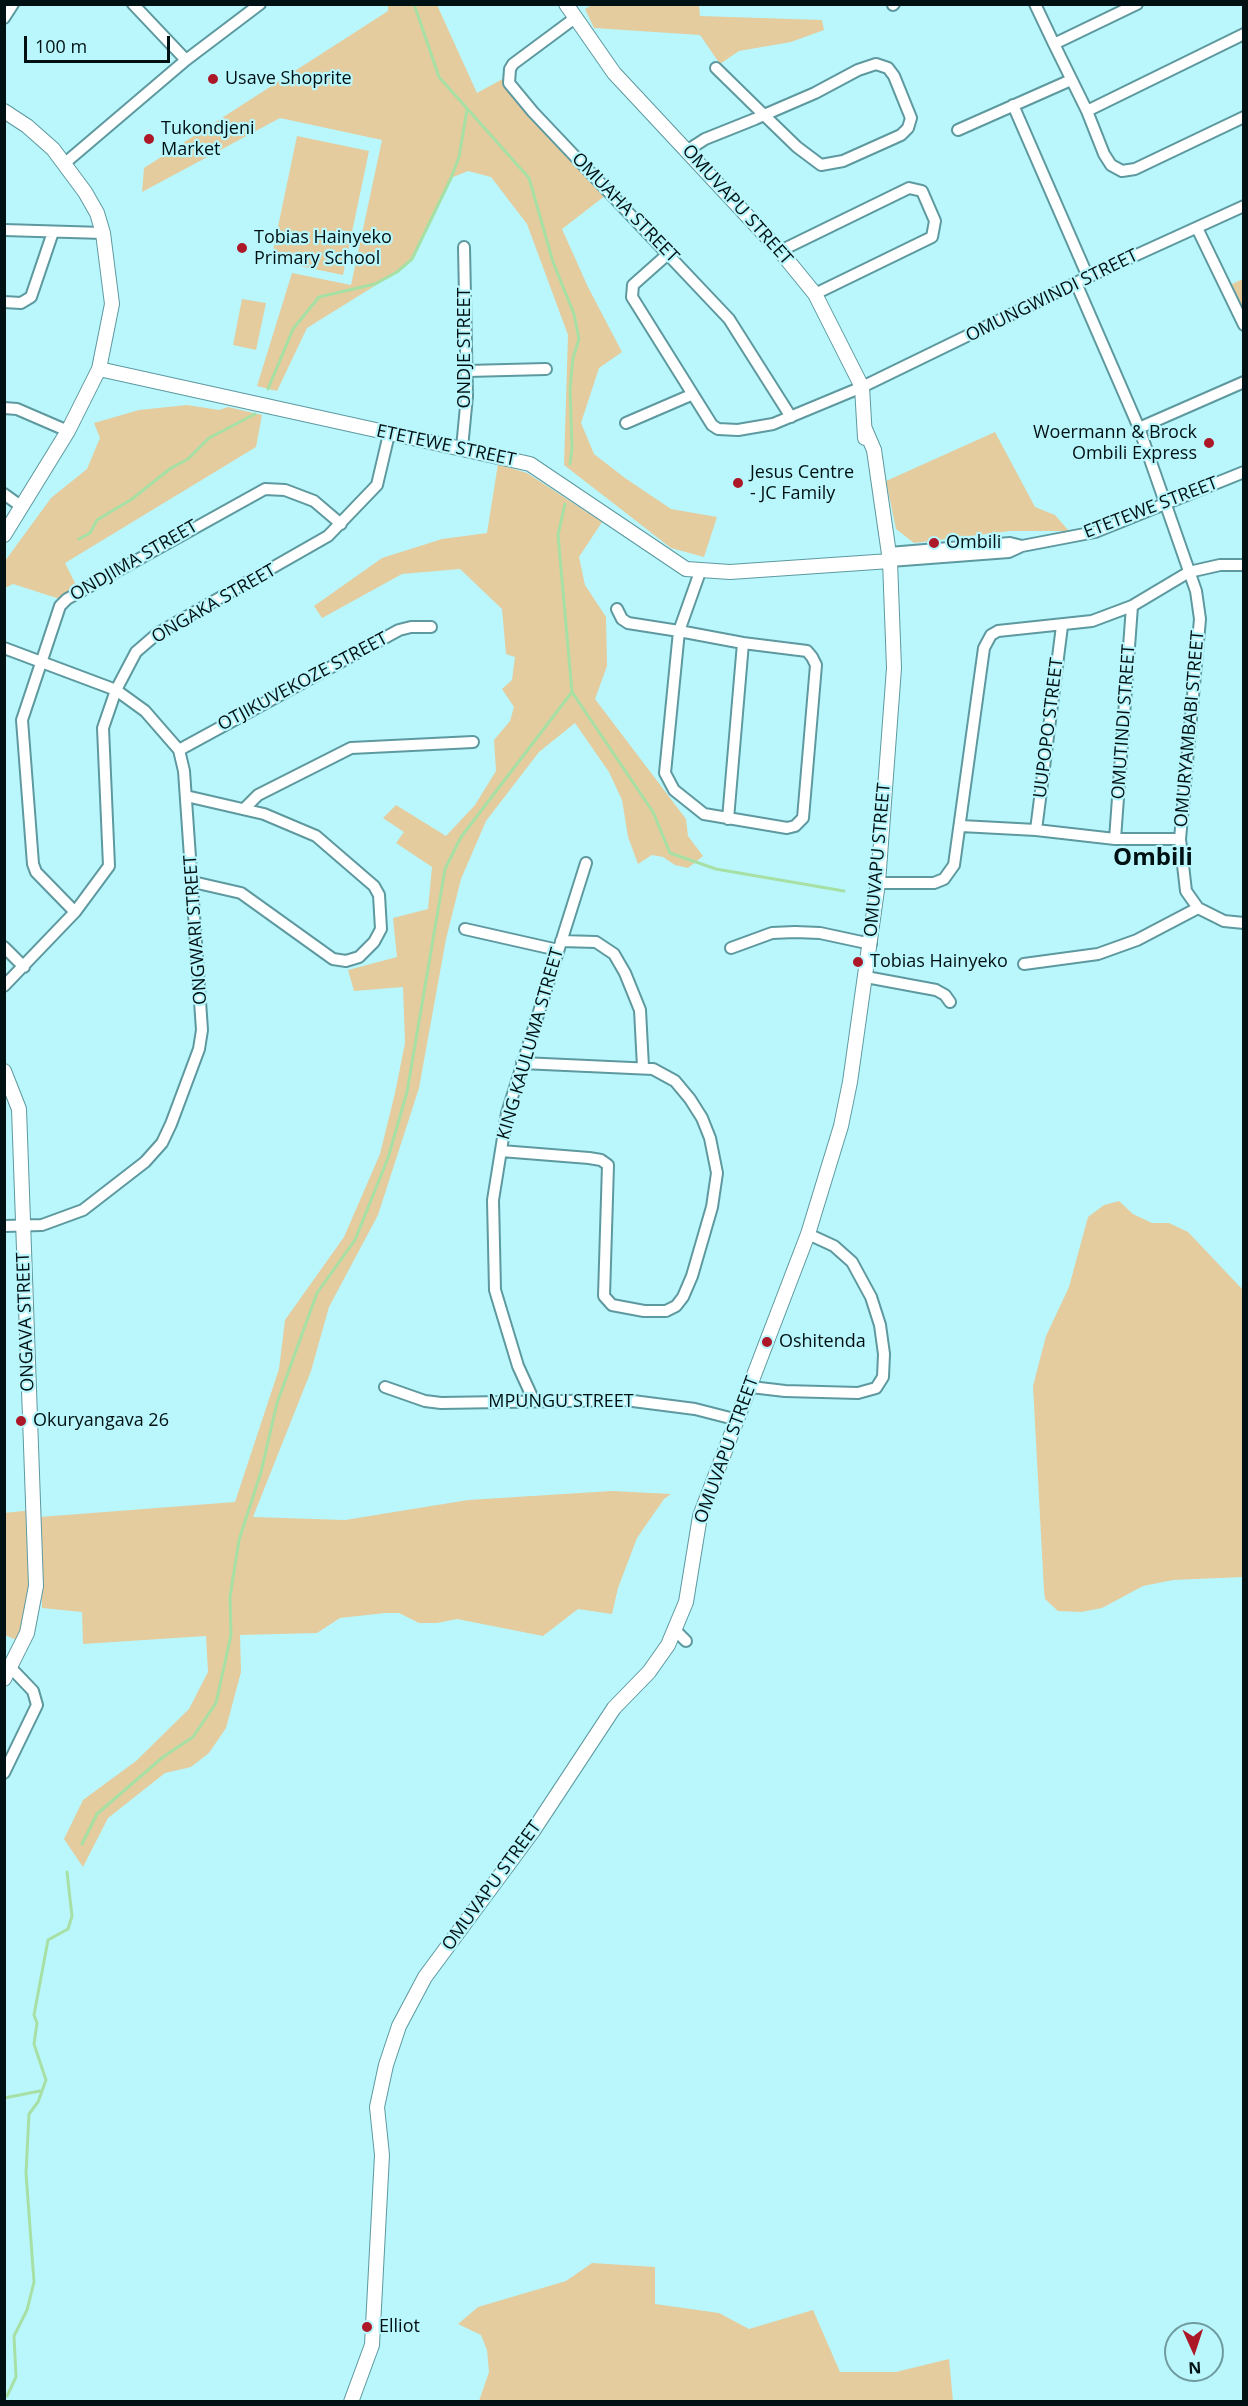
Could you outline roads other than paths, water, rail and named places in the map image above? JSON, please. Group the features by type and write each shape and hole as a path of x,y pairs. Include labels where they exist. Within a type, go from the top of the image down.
{"street":[{"path":"4,18 13,4"},
{"path":"133,4 186,60"},
{"path":"65,163 186,60 260,4"},
{"path":"1035,4 1087,111 1104,154 1111,165 1122,171 1135,169 1244,117"},
{"path":"1054,44 1137,4"},
{"name":"OMUVAPU STREET","path":"351,2402 372,2344 382,2155 377,2107 386,2065 399,2026 425,1977 533,1831 614,1708 661,1658 686,1602 700,1516 808,1234 841,1126 866,977 878,883 894,668 885,557 864,452 865,429 861,387 815,294 780,251 614,73 570,9"},
{"name":"OMUAHA STREET","path":"570,9 513,64 510,69 509,83 533,112 669,253 729,319 790,417"},
{"path":"1087,111 1244,34"},
{"path":"688,150 764,115 858,70 876,64 888,68 894,76 911,118 908,128 901,135 830,166 814,163 764,115 716,68"},
{"path":"958,130 1071,80"},
{"path":"1013,105 1088,277"},
{"path":"4,111 45,141 65,163 97,213 103,233 112,304 99,369 68,432 4,535"},
{"path":"780,251 909,188 922,191 935,221 932,237 815,294"},
{"name":"OMUNGWINDI STREET","path":"691,395 712,425 718,429 757,428 790,417 861,387 1088,277 1244,206"},
{"path":"1197,228 1244,325"},
{"path":"4,230 103,233"},
{"path":"4,302 21,303 32,297 53,232"},
{"name":"ONDJE STREET","path":"462,448 467,371 464,247"},
{"path":"626,423 691,395 632,297 633,285 669,253"},
{"name":"OMURYAMBABI STREET","path":"1076,283 1139,428 1196,591 1200,619 1180,839 1186,891 1198,908"},
{"name":"ETETEWE STREET","path":"99,369 530,464 674,563 700,572 802,566 818,560 885,557 1010,543 1022,546 1095,532 1244,472"},
{"path":"467,371 546,369"},
{"path":"1139,428 1244,382"},
{"path":"4,408 17,409 68,432"},
{"name":"ONGAKA STREET","path":"4,986 75,912 105,874 110,861 103,728 116,690 136,652 158,633 317,544 341,524 377,485 389,434"},
{"name":"ONDJIMA STREET","path":"75,912 36,872 31,855 22,720 60,606 67,599 255,492 277,489 295,493 314,501 341,524"},
{"path":"4,494 22,507"},
{"path":"878,883 925,884 944,879 954,865 962,826 984,648 991,635 998,631 1062,626 1113,615 1189,572 1220,565 1244,565"},
{"path":"617,609 622,619 628,622 679,631 743,643 807,651 816,665 803,818 800,823 787,828 704,814 674,790 665,773 679,631 700,572"},
{"name":"OMUTINDI STREET","path":"1115,839 1132,606"},
{"name":"UUPOPO STREET","path":"1036,830 1062,626"},
{"name":"OTJIKUVEKOZE STREET","path":"178,750 399,630 411,627 431,627"},
{"path":"728,819 743,643"},
{"path":"4,648 116,690 145,711 178,750"},
{"path":"245,808 258,795 351,748 472,742"},
{"name":"ONGWARI STREET","path":"4,1226 42,1225 83,1210 126,1178 162,1143 199,1049 202,1030 193,882 186,796 178,750"},
{"path":"186,796 245,808 286,821 316,836 374,886 379,895 382,923 374,942 352,960 333,959 250,898 231,889 193,882"},
{"path":"962,826 1036,830 1115,839 1180,839"},
{"name":"KING KAULUMA STREET","path":"534,1401 508,1336 495,1290 493,1200 503,1127 586,863"},
{"path":"1024,964 1098,954 1137,940 1198,908 1224,921 1244,923"},
{"path":"465,929 559,946 596,942 614,954 625,973 640,1010 643,1067"},
{"path":"731,948 772,933 795,932 820,933 870,944"},
{"path":"4,947 24,967"},
{"path":"866,977 936,990 945,995 950,1002"},
{"path":"501,1150 589,1158 601,1160 608,1165 604,1296 606,1301 612,1305 644,1311 666,1311 676,1306 683,1297 692,1276 712,1207 717,1173 715,1156 702,1118 690,1099 666,1074 643,1067 522,1063"},
{"name":"ONGAVA STREET","path":"4,1071 19,1109 36,1586 27,1633 8,1673"},
{"path":"751,1387 785,1391 858,1393 876,1388 882,1377 884,1354 880,1325 871,1297 852,1262 834,1246 808,1234"},
{"name":"MPUNGU STREET","path":"385,1387 425,1401 441,1403 625,1400 660,1403 738,1420"},
{"path":"674,1629 686,1641"},
{"path":"4,1773 37,1705 33,1692 8,1673"}],"waterway":[{"path":"414,4 439,77 529,178 553,262 574,314 579,339 573,358 570,389 572,448 570,464"},
{"path":"268,389 293,329 319,297 375,284 397,272 412,259 459,157 467,110"},
{"path":"79,539 90,533 97,520 132,499 171,468 188,459 209,438 255,414"},
{"path":"565,504 558,535 572,692 653,812 670,853 716,869 844,891"},
{"path":"82,1844 97,1814 163,1757 193,1737 216,1703 231,1635 230,1597 239,1540 261,1472 277,1403 317,1293 355,1240 388,1158 407,1092 445,869 461,837 572,692"},
{"path":"7,2396 16,2377 14,2336 27,2310 34,2282 26,2173 29,2114 38,2102 46,2080 34,2044 37,2023 34,2015 48,1940 68,1929 72,1916 67,1872"},
{"path":"4,2098 40,2091"}],"place":[{"name":"Usave Shoprite","path":"213,79"},
{"name":"Tukondjeni Market","path":"149,139"},
{"name":"Tobias Hainyeko Primary School","path":"242,248"},
{"name":"Woermann & Brock Ombili Express","path":"1209,443"},
{"name":"Jesus Centre - JC Family","path":"738,483"},
{"name":"Ombili","path":"934,543"},
{"name":"Tobias Hainyeko","path":"858,962"},
{"name":"Oshitenda","path":"767,1342"},
{"name":"Okuryangava 26","path":"21,1421"},
{"name":"Elliot","path":"367,2327"}],"district":[{"name":"Ombili","path":"1153,858"}]}
